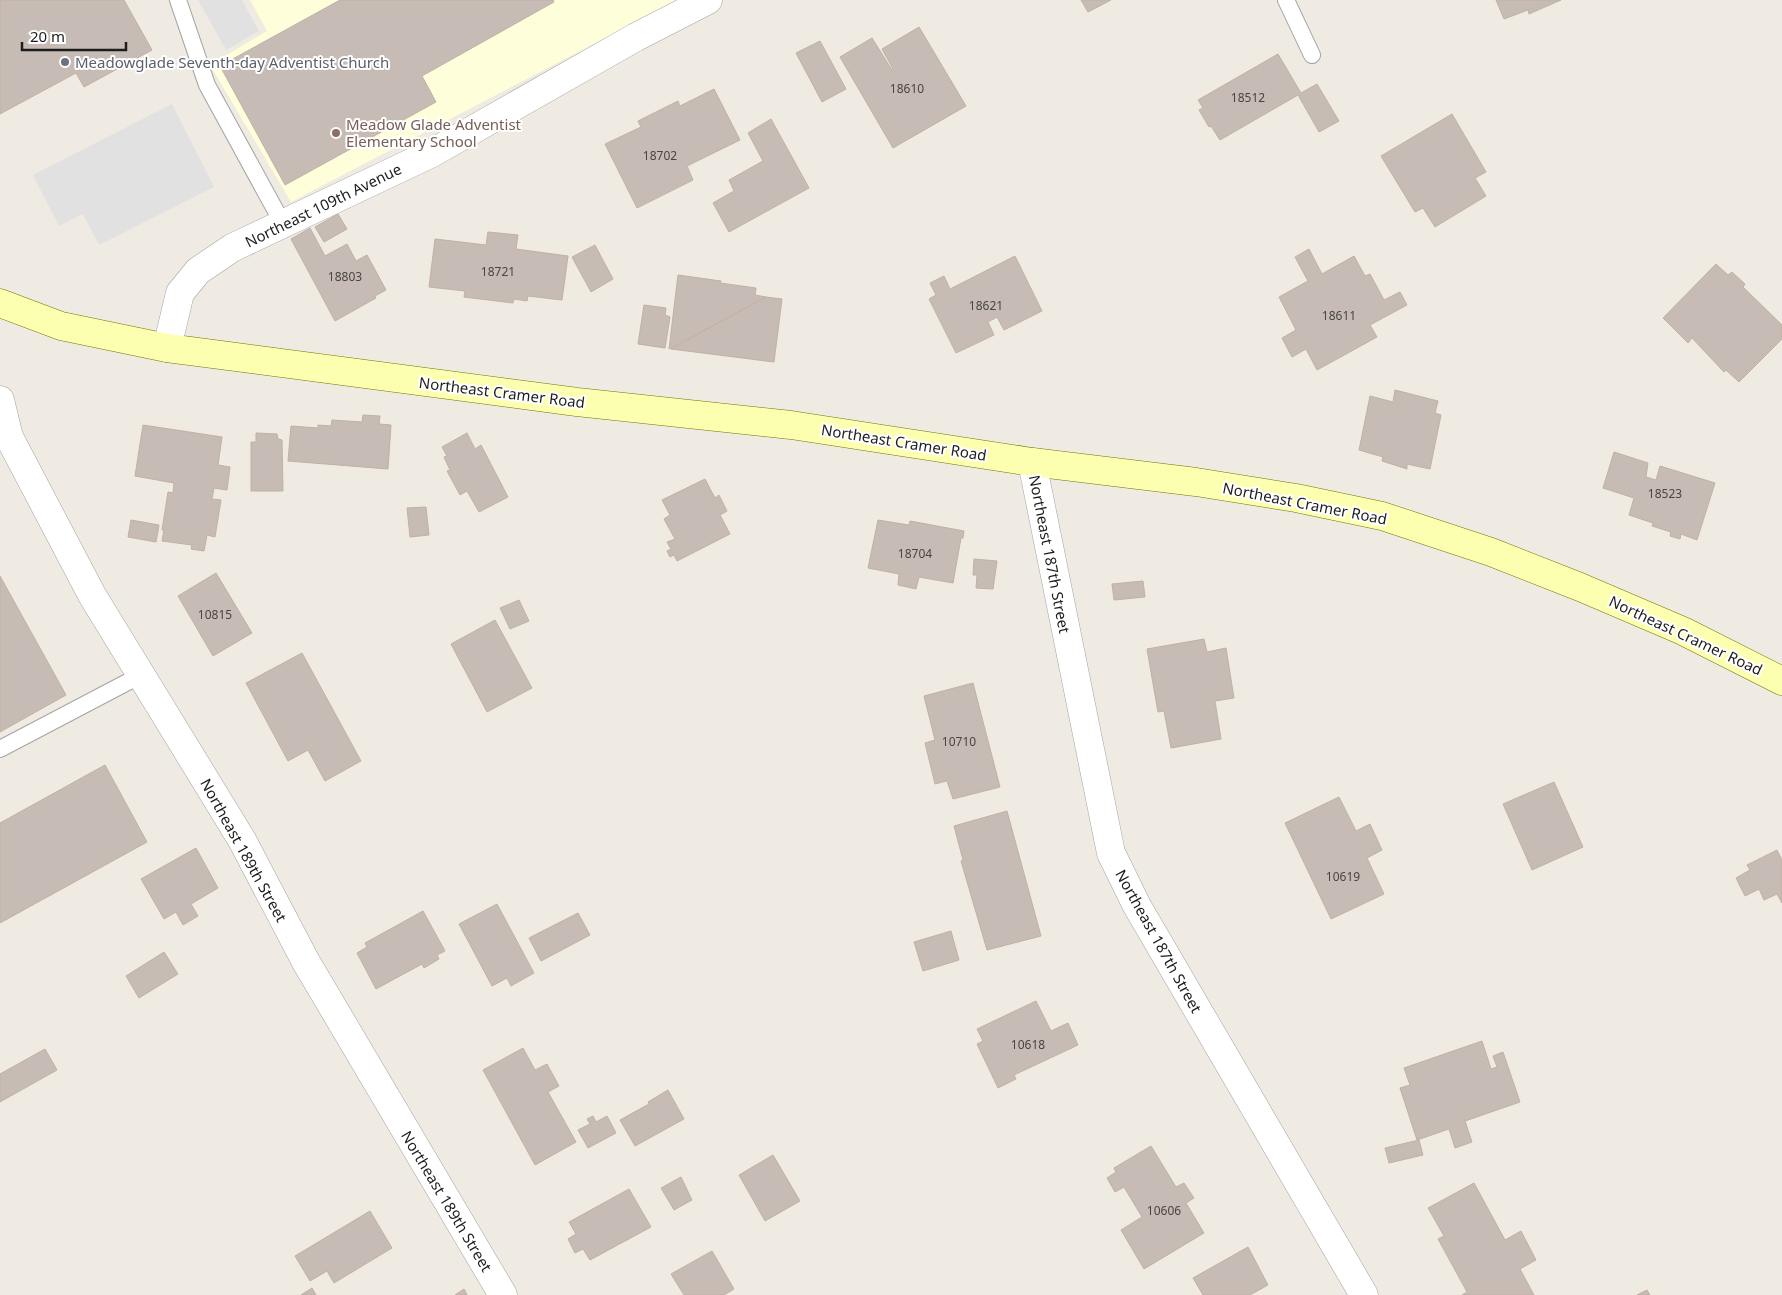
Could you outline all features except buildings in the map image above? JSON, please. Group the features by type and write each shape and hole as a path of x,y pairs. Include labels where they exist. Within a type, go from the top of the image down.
{"street":[{"name":"Northeast 109th Avenue","path":"167,348 180,293 198,271 232,248 432,153 636,37 708,0"},
{"name":"Northeast Cramer Road","path":"0,303 61,326 167,348 567,401 791,425 1032,462 1187,481 1296,498 1382,516 1491,552 1580,587 1682,631 1782,681"},
{"name":"Northeast 189th Street","path":"0,400 9,437 92,595 242,840 306,962 503,1295"},
{"name":"Northeast 187th Street","path":"1032,462 1110,853 1137,906 1364,1295"}],"lane":[{"path":"178,0 207,84 283,224"},
{"path":"1286,0 1312,56"},
{"path":"0,749 141,675"}],"shaded area":[{"path":"198,0 242,0 259,31 226,50"},
{"name":"Meadow Glade Adventist Elementary School","path":"250,0 678,0 291,202 210,65 267,31"},
{"path":"172,104 214,187 99,245 83,214 59,226 33,175"}],"place":[{"name":"Meadowglade Seventh-day Adventist Church","path":"65,62"},
{"name":"Meadow Glade Adventist Elementary School","path":"336,133"}]}
